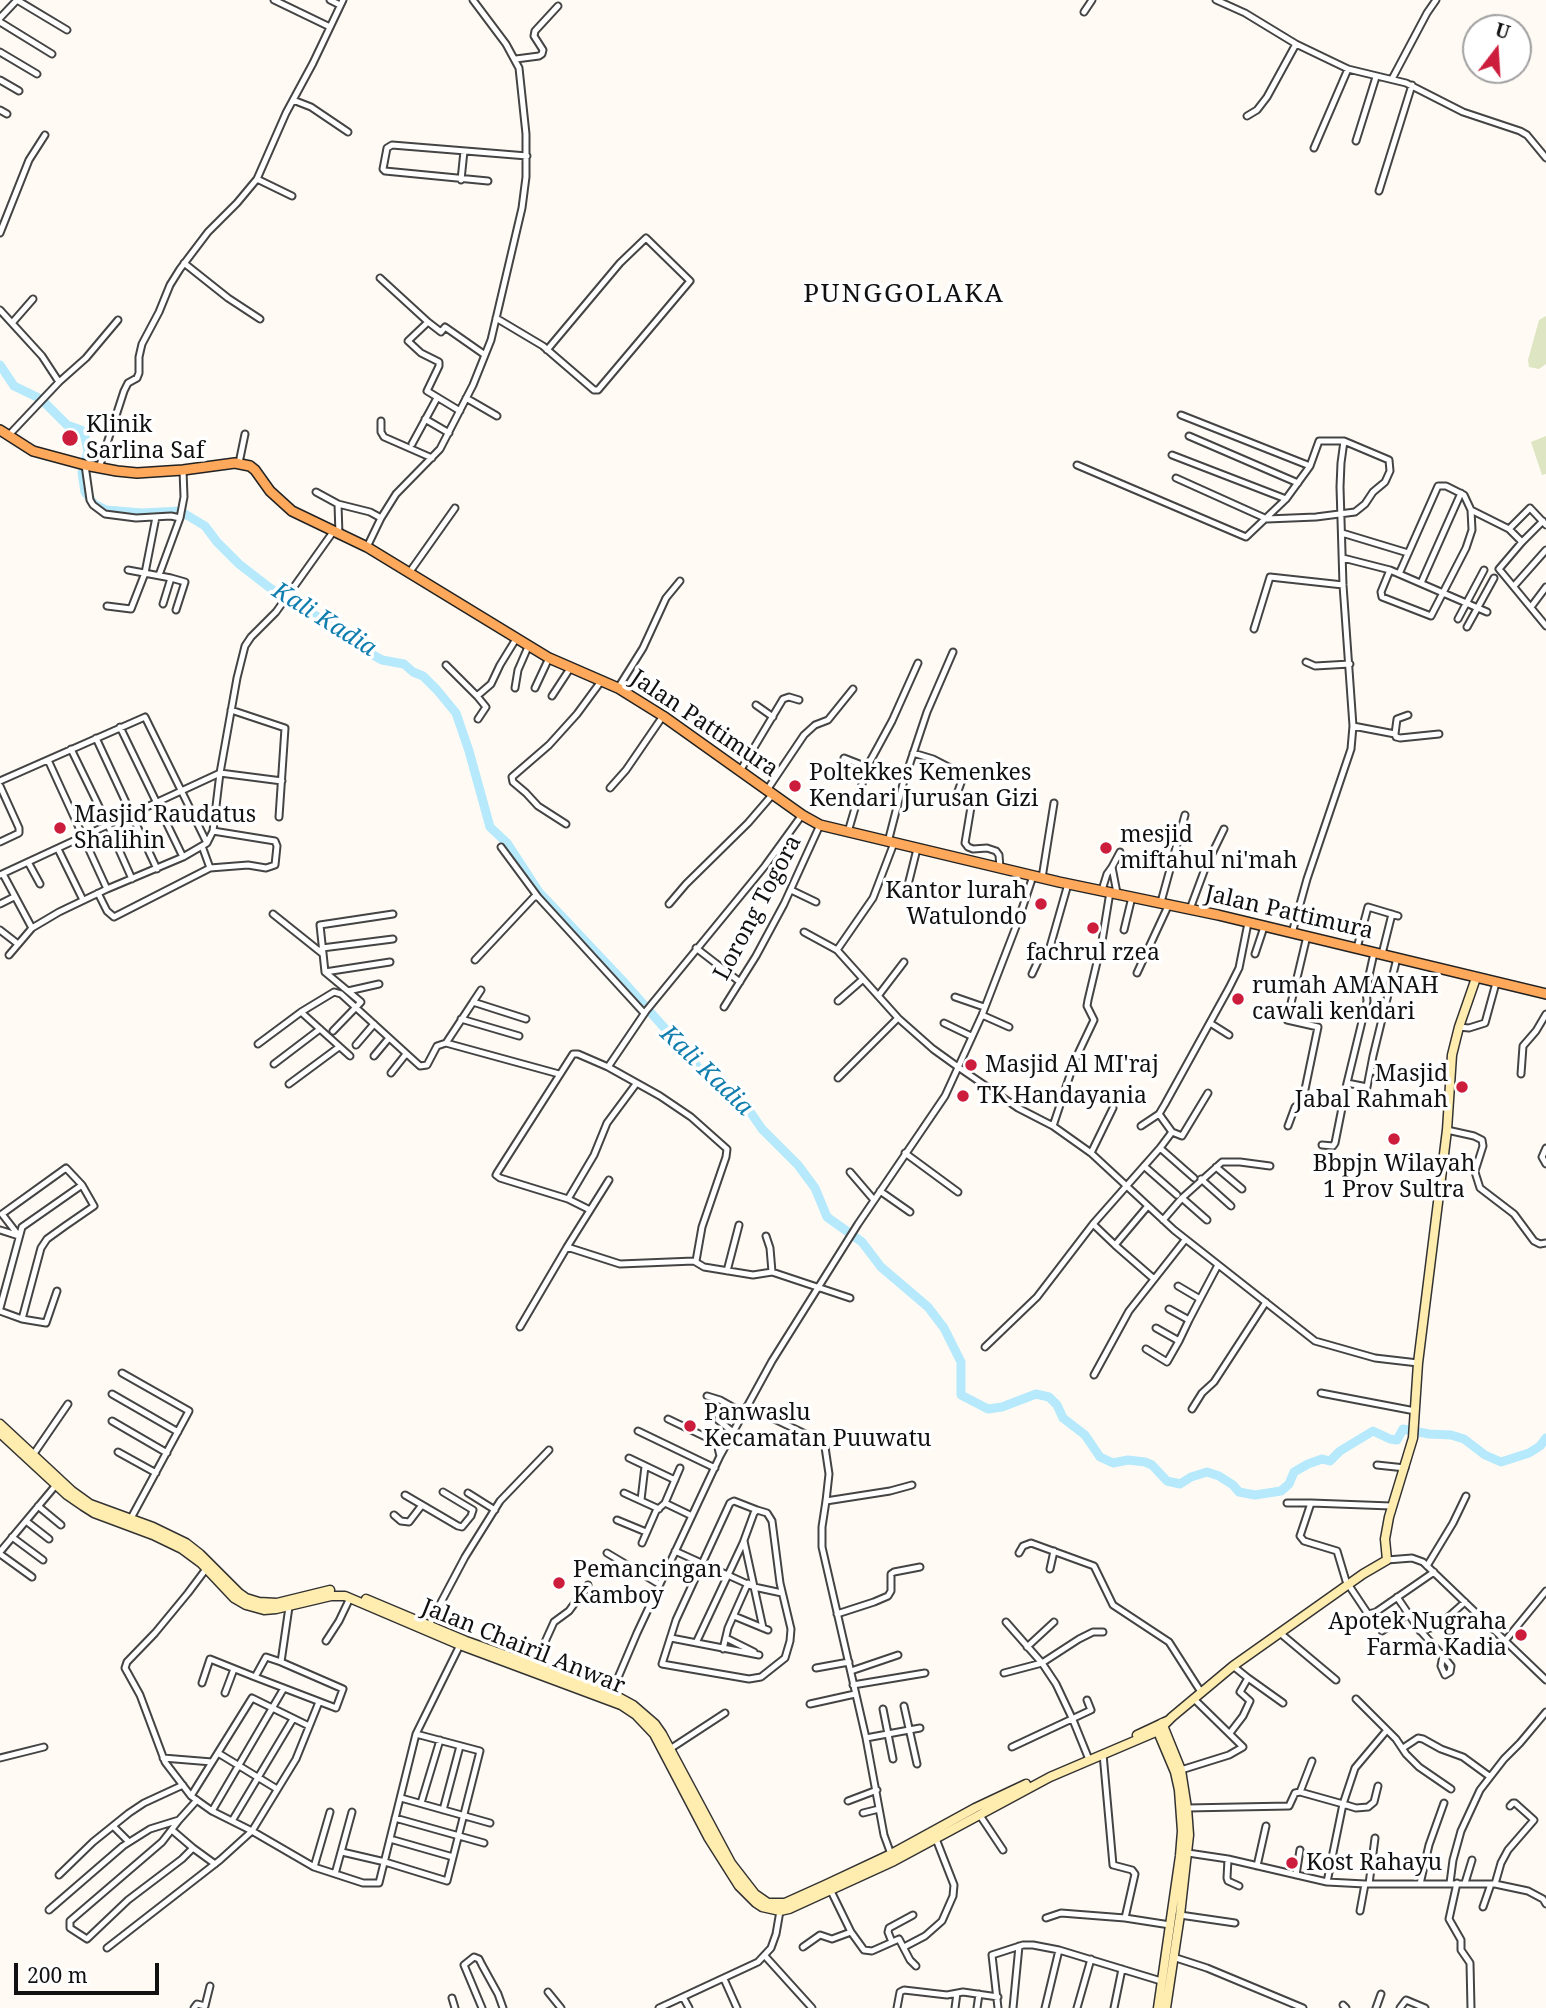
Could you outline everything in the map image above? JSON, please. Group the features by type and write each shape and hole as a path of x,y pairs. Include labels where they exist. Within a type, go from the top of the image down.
{"highway":[{"path":"4,433 33,451 89,466 137,473 239,463"},
{"name":"Jalan Pattimura","path":"239,463 255,470 270,491 292,512 367,547 528,647 618,688 820,825 1037,877 1307,936 1546,994"}],"main road":[{"path":"1387,1560 1385,1539 1391,1506 1412,1447 1414,1432 1418,1363 1447,1130 1452,1055 1476,978"},
{"name":"Jalan Chairil Anwar","path":"0,1424 33,1455 56,1482 90,1504 153,1527 186,1543 239,1593 253,1601 277,1603 335,1590 351,1593 460,1645 624,1699 641,1710 654,1724 670,1749 711,1835 755,1894 768,1903 785,1903 830,1887"},
{"name":"Jalan Chairil Anwar","path":"0,1433 94,1513 182,1549 206,1569 233,1598 246,1605 264,1610 289,1607 331,1596 350,1598 429,1625 610,1696 636,1715 654,1734 739,1886 762,1907 780,1911 936,1839 1050,1777 1162,1725 1233,1666 1378,1563 1387,1560"},
{"path":"1162,1725 1181,1770 1187,1808 1188,1853 1166,2008"},
{"path":"1158,2008 1182,1831 1179,1790 1162,1725"},
{"name":"Jalan Chairil Anwar","path":"892,1858 975,1808 1050,1772 1103,1753"}],"street":[{"path":"52,54 0,20 3,10 17,0 66,30"},
{"path":"274,0 330,27"},
{"path":"181,515 136,518 111,516 97,509 88,496 89,466 125,387 137,378 142,344 170,285 208,232 257,179 342,3 330,0"},
{"path":"367,547 396,495 432,458 449,433 466,398 485,355 496,318 522,208 527,156 519,68 506,44 473,0"},
{"path":"1084,12 1092,0"},
{"path":"1216,0 1348,69 1412,85 1463,112 1520,131 1527,135 1546,158"},
{"path":"1392,79 1436,0"},
{"path":"516,60 542,54 543,50 534,36 535,32 558,6"},
{"path":"1247,116 1257,110 1267,97 1296,44"},
{"path":"0,51 37,74"},
{"path":"1314,148 1348,69"},
{"path":"1356,141 1376,77"},
{"path":"0,80 19,91"},
{"path":"1378,191 1412,85"},
{"path":"293,100 311,107 348,132"},
{"path":"0,110 7,114"},
{"path":"0,233 29,160 45,135"},
{"path":"488,181 385,172 383,169 387,148 392,145 527,156"},
{"path":"461,180 464,151"},
{"path":"257,179 292,196"},
{"path":"496,318 547,350 594,390 598,390 690,281 646,238 620,263 547,350"},
{"path":"184,263 260,319"},
{"path":"380,278 441,332 446,327 485,355"},
{"path":"12,323 33,299"},
{"path":"0,310 42,356 60,382"},
{"path":"4,433 47,397 86,358 118,320"},
{"path":"428,322 408,341 421,353 439,362 427,391 460,411"},
{"path":"412,444 437,398"},
{"path":"466,398 496,416"},
{"path":"1181,415 1310,466"},
{"path":"425,419 449,433"},
{"path":"381,421 384,437 432,458"},
{"path":"239,463 245,434"},
{"path":"1189,436 1298,483"},
{"path":"1077,465 1246,537 1267,519 1286,499 1310,466 1319,441 1344,441 1389,460 1390,471 1385,482 1355,512 1267,519 1176,478"},
{"path":"1292,933 1307,879 1349,757 1353,726 1343,585 1340,474 1344,441"},
{"path":"1172,455 1286,499"},
{"path":"159,575 181,515 184,497 183,470"},
{"path":"1390,570 1381,592 1382,597 1431,616 1466,548 1472,530 1473,520 1466,497 1446,486 1438,486 1399,574"},
{"path":"316,492 338,504 370,512 381,518"},
{"path":"1421,583 1461,493"},
{"path":"9,955 32,928 83,900 157,869 205,844 213,831 220,773 245,646 276,611 336,533 338,504"},
{"path":"409,573 455,508"},
{"path":"1508,529 1530,508 1544,523 1522,542 1499,569 1546,625"},
{"path":"1471,510 1508,529 1522,542"},
{"path":"107,606 131,610 145,573 156,517"},
{"path":"1342,533 1408,553"},
{"path":"1514,586 1546,550"},
{"path":"1343,558 1390,570 1487,612"},
{"path":"128,570 185,582"},
{"path":"1458,619 1484,570"},
{"path":"176,610 188,572"},
{"path":"1254,629 1270,577 1343,585"},
{"path":"163,604 171,578"},
{"path":"1467,627 1494,578"},
{"path":"618,688 643,648 666,598 680,581"},
{"path":"1531,607 1546,587"},
{"path":"477,696 493,681 516,639"},
{"path":"515,688 528,647"},
{"path":"837,950 875,894 913,753 933,696 953,652"},
{"path":"535,688 550,658"},
{"path":"1306,662 1315,666 1350,664"},
{"path":"848,832 867,767 892,721 918,663"},
{"path":"446,665 486,706 478,719"},
{"path":"552,696 571,667"},
{"path":"566,824 538,806 513,782 512,777 549,745 577,714 602,680"},
{"path":"668,904 748,823 804,735 815,725 828,720 853,689"},
{"path":"740,771 784,698 799,700"},
{"path":"755,705 773,716"},
{"path":"231,710 285,728 279,817"},
{"path":"1395,734 1397,719 1408,715"},
{"path":"610,788 626,770 663,716"},
{"path":"0,781 142,717 147,719 205,844 210,867"},
{"path":"1353,726 1395,734 1397,738 1439,734"},
{"path":"120,727 183,857"},
{"path":"96,738 157,869"},
{"path":"71,749 132,879"},
{"path":"913,753 933,759 962,774 957,794"},
{"path":"844,758 867,767"},
{"path":"48,760 107,889"},
{"path":"32,928 1,875 220,773 282,781"},
{"path":"0,786 19,832 0,842"},
{"path":"972,801 965,844 973,849 987,848 996,851 1000,868"},
{"path":"610,1696 659,1584 743,1413 779,1348 858,1224 937,1109 958,1067 982,1015 1037,877 1054,803"},
{"path":"608,1067 645,1012 773,856 802,815"},
{"path":"1136,972 1165,903 1185,815"},
{"name":"Lorong Togora","path":"724,1007 756,956 791,890 820,825"},
{"path":"1191,909 1206,866 1224,829"},
{"path":"98,893 107,911 114,917 210,867 248,864 266,868 275,865 275,841 213,831"},
{"path":"501,847 538,897 645,1012"},
{"path":"58,849 83,900"},
{"path":"908,885 918,849"},
{"path":"1110,892 1107,874 1120,852"},
{"path":"28,862 40,884"},
{"path":"1053,1126 1075,1060 1094,1020 1087,1007 1087,1000 1102,940 1112,867"},
{"path":"1032,974 1039,959 1048,954 1068,884"},
{"path":"791,890 816,902"},
{"path":"0,904 14,897"},
{"path":"475,960 534,897 538,897"},
{"path":"1124,930 1132,897"},
{"path":"1322,1145 1334,1145 1367,1001 1366,989 1395,915 1368,907 1357,948"},
{"path":"273,914 322,951 393,939"},
{"path":"333,1031 361,1002 326,972 320,925 393,914"},
{"path":"1140,1126 1158,1114 1176,1087 1237,972 1248,923"},
{"path":"1255,954 1264,927"},
{"path":"0,930 18,944"},
{"path":"804,932 837,950 898,1018 933,1049 1018,1108 1053,1126 1091,1153 1185,1240 1321,1344 1375,1359 1418,1363"},
{"path":"1288,1126 1295,1107 1303,1099 1318,1027 1287,1020 1307,936"},
{"path":"696,948 740,982"},
{"path":"1347,1083 1367,1087 1397,958"},
{"path":"326,972 390,962"},
{"path":"878,996 904,962"},
{"path":"838,1001 862,980"},
{"path":"1459,1027 1469,1028 1485,1023 1496,983"},
{"path":"348,991 379,984"},
{"path":"446,1043 481,990"},
{"path":"258,1044 301,1012 334,992 341,994 420,1066 425,1067 437,1046 446,1043 559,1074"},
{"path":"955,997 984,1007"},
{"path":"473,1002 526,1019"},
{"path":"301,1012 349,1056"},
{"path":"1521,1074 1523,1046 1546,1014"},
{"path":"982,1015 1009,1027"},
{"path":"838,1078 898,1018"},
{"path":"461,1019 519,1036"},
{"path":"944,1023 971,1036"},
{"path":"1210,1023 1229,1035"},
{"path":"356,1045 373,1024"},
{"path":"274,1064 320,1029"},
{"path":"374,1056 389,1038"},
{"path":"289,1084 339,1047"},
{"path":"590,1210 568,1199 496,1175 575,1053 608,1067 660,1096 691,1117 727,1149 702,1227 696,1261"},
{"path":"391,1073 406,1054"},
{"path":"1370,1071 1451,1077"},
{"path":"568,1199 594,1155 607,1123 636,1084"},
{"path":"1158,1114 1172,1132 1179,1136 1184,1134 1208,1093"},
{"path":"1091,1153 1113,1108"},
{"path":"1447,1130 1482,1140 1483,1146 1475,1171 1480,1188 1514,1214 1535,1241 1546,1243"},
{"path":"985,1347 1037,1297 1093,1224 1172,1132"},
{"path":"1160,1148 1231,1206"},
{"path":"1546,1148 1542,1157 1546,1164"},
{"path":"905,1153 958,1192"},
{"path":"1442,1158 1475,1171"},
{"path":"1163,1220 1180,1196 1198,1179 1226,1161 1270,1166"},
{"path":"1143,1167 1207,1220"},
{"path":"1216,1167 1242,1189"},
{"path":"19,1236 2,1214 66,1168 82,1185 94,1206 47,1239 41,1248 22,1319"},
{"path":"849,1172 874,1200"},
{"path":"520,1327 609,1180"},
{"path":"57,1291 46,1323 22,1319 0,1310 22,1227 82,1185"},
{"path":"880,1191 910,1212"},
{"path":"1115,1245 1147,1207"},
{"path":"1093,1224 1153,1279"},
{"path":"727,1271 739,1225"},
{"path":"0,1230 19,1236"},
{"path":"766,1236 772,1272"},
{"path":"1094,1375 1129,1311 1185,1240"},
{"path":"567,1247 620,1264 696,1261 704,1267 727,1271 757,1275 772,1272 850,1298"},
{"path":"1146,1349 1167,1363 1218,1265"},
{"path":"1178,1286 1200,1299"},
{"path":"1192,1409 1202,1393 1214,1382 1266,1302"},
{"path":"1170,1309 1189,1320"},
{"path":"1156,1328 1179,1341"},
{"path":"122,1373 190,1411 130,1520"},
{"path":"1321,1393 1415,1411"},
{"path":"112,1394 178,1432"},
{"path":"707,1396 743,1413"},
{"path":"33,1455 68,1404"},
{"path":"747,1406 816,1439 825,1447 829,1474 822,1547 866,1738 884,1835 892,1858"},
{"path":"668,1419 714,1441 720,1456"},
{"path":"718,1420 733,1432"},
{"path":"112,1421 167,1453"},
{"path":"638,1431 715,1468"},
{"path":"429,1625 495,1510 549,1450"},
{"path":"118,1452 156,1474"},
{"path":"629,1458 675,1480"},
{"path":"1377,1465 1405,1468"},
{"path":"641,1500 645,1466"},
{"path":"642,1543 656,1511 665,1503 680,1468"},
{"path":"32,1577 0,1553 56,1482"},
{"path":"827,1502 912,1485"},
{"path":"405,1495 462,1527 473,1513 472,1509 443,1492"},
{"path":"468,1493 495,1510"},
{"path":"624,1493 659,1508"},
{"path":"1427,1566 1466,1496"},
{"path":"665,1503 692,1516"},
{"path":"730,1503 766,1513 772,1521 782,1592 791,1629 783,1660 761,1676 746,1678 662,1664 676,1620 703,1564 730,1503"},
{"path":"1287,1503 1391,1506"},
{"path":"1311,1503 1301,1529 1301,1539 1337,1551 1348,1584 1368,1614 1376,1612 1434,1573"},
{"path":"394,1515 401,1521 409,1522 422,1505"},
{"path":"38,1506 61,1525"},
{"path":"696,1643 757,1510"},
{"path":"617,1520 646,1532"},
{"path":"26,1521 49,1539"},
{"path":"468,1521 482,1530"},
{"path":"12,1537 43,1560"},
{"path":"734,1616 766,1629 751,1585 744,1541"},
{"path":"1019,1553 1023,1546 1031,1543 1094,1566 1116,1608 1168,1642 1198,1695 1243,1748 1181,1770"},
{"path":"675,1551 751,1585 782,1592"},
{"path":"1050,1569 1054,1551"},
{"path":"607,1553 659,1584"},
{"path":"1387,1560 1412,1558 1427,1566 1546,1680"},
{"path":"837,1615 888,1595 891,1591 891,1574 894,1572 920,1567"},
{"path":"206,1569 164,1623 125,1666 140,1695 163,1758 194,1798 212,1811 314,1867 363,1883 379,1883 416,1734 460,1645"},
{"path":"534,1666 554,1622 572,1609 587,1585"},
{"path":"723,1649 734,1616 751,1585"},
{"path":"1505,1641 1546,1591"},
{"path":"1397,1597 1443,1657"},
{"path":"326,1641 350,1598"},
{"path":"1420,1630 1438,1626 1465,1602"},
{"path":"281,1662 289,1607"},
{"path":"1382,1631 1408,1614"},
{"path":"1006,1622 1042,1663 1061,1693 1088,1757"},
{"path":"1027,1647 1054,1622"},
{"path":"1004,1673 1042,1663 1079,1639 1093,1632 1103,1632"},
{"path":"1280,1633 1336,1680"},
{"path":"671,1638 759,1655 726,1638"},
{"path":"850,1671 898,1655"},
{"path":"202,1683 210,1659 335,1708 343,1689 266,1657 256,1677"},
{"path":"816,1668 849,1662"},
{"path":"1233,1666 1283,1703"},
{"path":"225,1693 234,1669"},
{"path":"853,1685 925,1673"},
{"path":"1230,1733 1250,1703 1240,1692 1248,1678"},
{"path":"212,1811 284,1688"},
{"path":"810,1704 855,1694"},
{"path":"193,1848 128,1900 87,1939 70,1928 70,1921 162,1842 172,1830 194,1798 212,1762 252,1698 309,1726"},
{"path":"1356,1699 1419,1767 1451,1789"},
{"path":"1012,1747 1091,1710 1087,1700"},
{"path":"107,1948 215,1864 252,1831 296,1759 319,1702"},
{"path":"904,1706 917,1764"},
{"path":"883,1709 893,1759"},
{"path":"1471,2008 1470,1963 1461,1950 1461,1940 1449,1919 1454,1860 1461,1831 1489,1776 1546,1712"},
{"path":"670,1749 724,1713"},
{"path":"232,1821 293,1718"},
{"path":"866,1738 920,1728"},
{"path":"1327,1882 1343,1804 1355,1768 1387,1730"},
{"path":"342,1852 447,1881 480,1751 416,1734"},
{"path":"1404,1748 1418,1738 1423,1739 1463,1757 1489,1776"},
{"path":"421,1803 440,1740"},
{"path":"443,1810 460,1746"},
{"path":"0,1758 44,1747"},
{"path":"218,1753 277,1789"},
{"path":"1103,1753 1113,1865 1132,1870 1135,1874 1125,1918"},
{"path":"163,1758 212,1762"},
{"path":"1300,1792 1312,1761"},
{"path":"59,1875 93,1842 144,1803 183,1785"},
{"path":"1187,1808 1289,1806 1295,1793 1300,1792 1356,1808 1368,1807 1374,1801 1378,1786"},
{"path":"848,1801 877,1790"},
{"path":"401,1798 489,1823"},
{"path":"1420,1884 1429,1845 1444,1803"},
{"path":"1483,1907 1508,1850 1534,1820 1515,1803 1510,1806"},
{"path":"863,1813 879,1809"},
{"path":"314,1867 330,1812"},
{"path":"335,1874 352,1812"},
{"path":"979,1814 1003,1850"},
{"path":"395,1818 484,1843"},
{"path":"49,1910 130,1842 150,1829 179,1820"},
{"path":"113,1826 130,1842"},
{"path":"1257,1866 1266,1826"},
{"path":"172,1830 215,1864"},
{"path":"1360,1911 1374,1838"},
{"path":"390,1839 453,1857"},
{"path":"904,1947 925,1936 942,1921 953,1896 954,1885 936,1839"},
{"path":"1296,1875 1300,1850"},
{"path":"1188,1853 1228,1859 1327,1882 1493,1884 1523,1889 1545,1900"},
{"path":"1228,1859 1228,1881 1239,1886"},
{"path":"1465,1883 1472,1860"},
{"path":"830,1887 861,1947 872,1951 899,1940 910,1961 916,1966"},
{"path":"659,2008 758,1962 771,1948 780,1911"},
{"path":"1046,1918 1061,1913 1170,1925"},
{"path":"892,1942 889,1928 913,1915"},
{"path":"1180,1915 1235,1923"},
{"path":"803,1947 820,1935 832,1939 851,1931"},
{"path":"998,2008 992,1955 1019,1946 1033,1945 1059,1950 1161,1981"},
{"path":"1013,2008 1019,1946"},
{"path":"1045,2008 1059,1950"},
{"path":"765,1956 812,2008"},
{"path":"482,2008 464,1965 474,1957 479,1959 503,2008"},
{"path":"1173,1957 1303,2008"},
{"path":"1077,2008 1091,1959"},
{"path":"1114,2008 1122,1969"},
{"path":"724,1979 737,2008"},
{"path":"194,2008 197,2004 207,2007 210,1986"},
{"path":"897,2008 902,1990 998,1997"},
{"path":"548,1992 561,2008"},
{"path":"955,2008 957,1993"},
{"path":"977,2008 979,1994"},
{"path":"1376,2008 1381,1994"},
{"path":"683,1997 689,2008"},
{"path":"452,1998 455,2008"},
{"path":"1400,2008 1406,2000 1425,2008"}],"green space":[{"path":"1546,316 1546,364 1539,369 1529,367 1528,360 1539,320"},
{"path":"1546,436 1546,474 1542,475 1531,442"}],"waterway":[{"name":"Kali Kadia","path":"0,365 14,386 41,399 67,425 81,430 88,451 82,473 85,492 94,504 106,510 142,513 180,511 205,526 239,564 270,588 328,623 366,651 382,660 404,664 423,676 437,690 456,713 490,827 507,843 539,892 622,980 705,1077 744,1103 762,1129 798,1165 815,1188 827,1217 862,1242 881,1267 928,1307 944,1328 961,1362 961,1395 988,1409 1002,1407 1036,1394 1049,1397 1057,1405 1063,1418 1085,1435 1100,1457 1113,1463 1128,1460 1145,1462 1152,1465 1167,1481 1180,1484 1207,1472 1219,1476 1239,1492 1255,1495 1281,1491 1289,1484 1294,1472 1322,1459 1330,1461 1340,1451 1373,1431 1397,1440 1403,1429 1451,1435 1464,1439 1485,1455 1501,1462 1529,1453 1546,1438"}],"place":[{"name":"Klinik Sarlina Saf","path":"70,438"},
{"name":"Poltekkes Kemenkes Kendari Jurusan Gizi","path":"795,786"},
{"name":"Masjid Raudatus Shalihin","path":"60,828"},
{"name":"mesjid miftahul ni'mah","path":"1106,848"},
{"name":"Kantor lurah Watulondo","path":"1041,904"},
{"name":"fachrul rzea","path":"1093,928"},
{"name":"rumah AMANAH cawali kendari","path":"1238,999"},
{"name":"Masjid Al MI'raj","path":"971,1065"},
{"name":"Masjid Jabal Rahmah","path":"1462,1087"},
{"name":"TK Handayania","path":"963,1096"},
{"name":"Bbpjn Wilayah 1 Prov Sultra","path":"1394,1139"},
{"name":"Panwaslu Kecamatan Puuwatu","path":"690,1426"},
{"name":"Pemancingan Kamboy","path":"559,1583"},
{"name":"Apotek Nugraha Farma Kadia","path":"1521,1635"},
{"name":"Kost Rahayu","path":"1292,1863"}],"district":[{"name":"PUNGGOLAKA","path":"904,295"}]}
